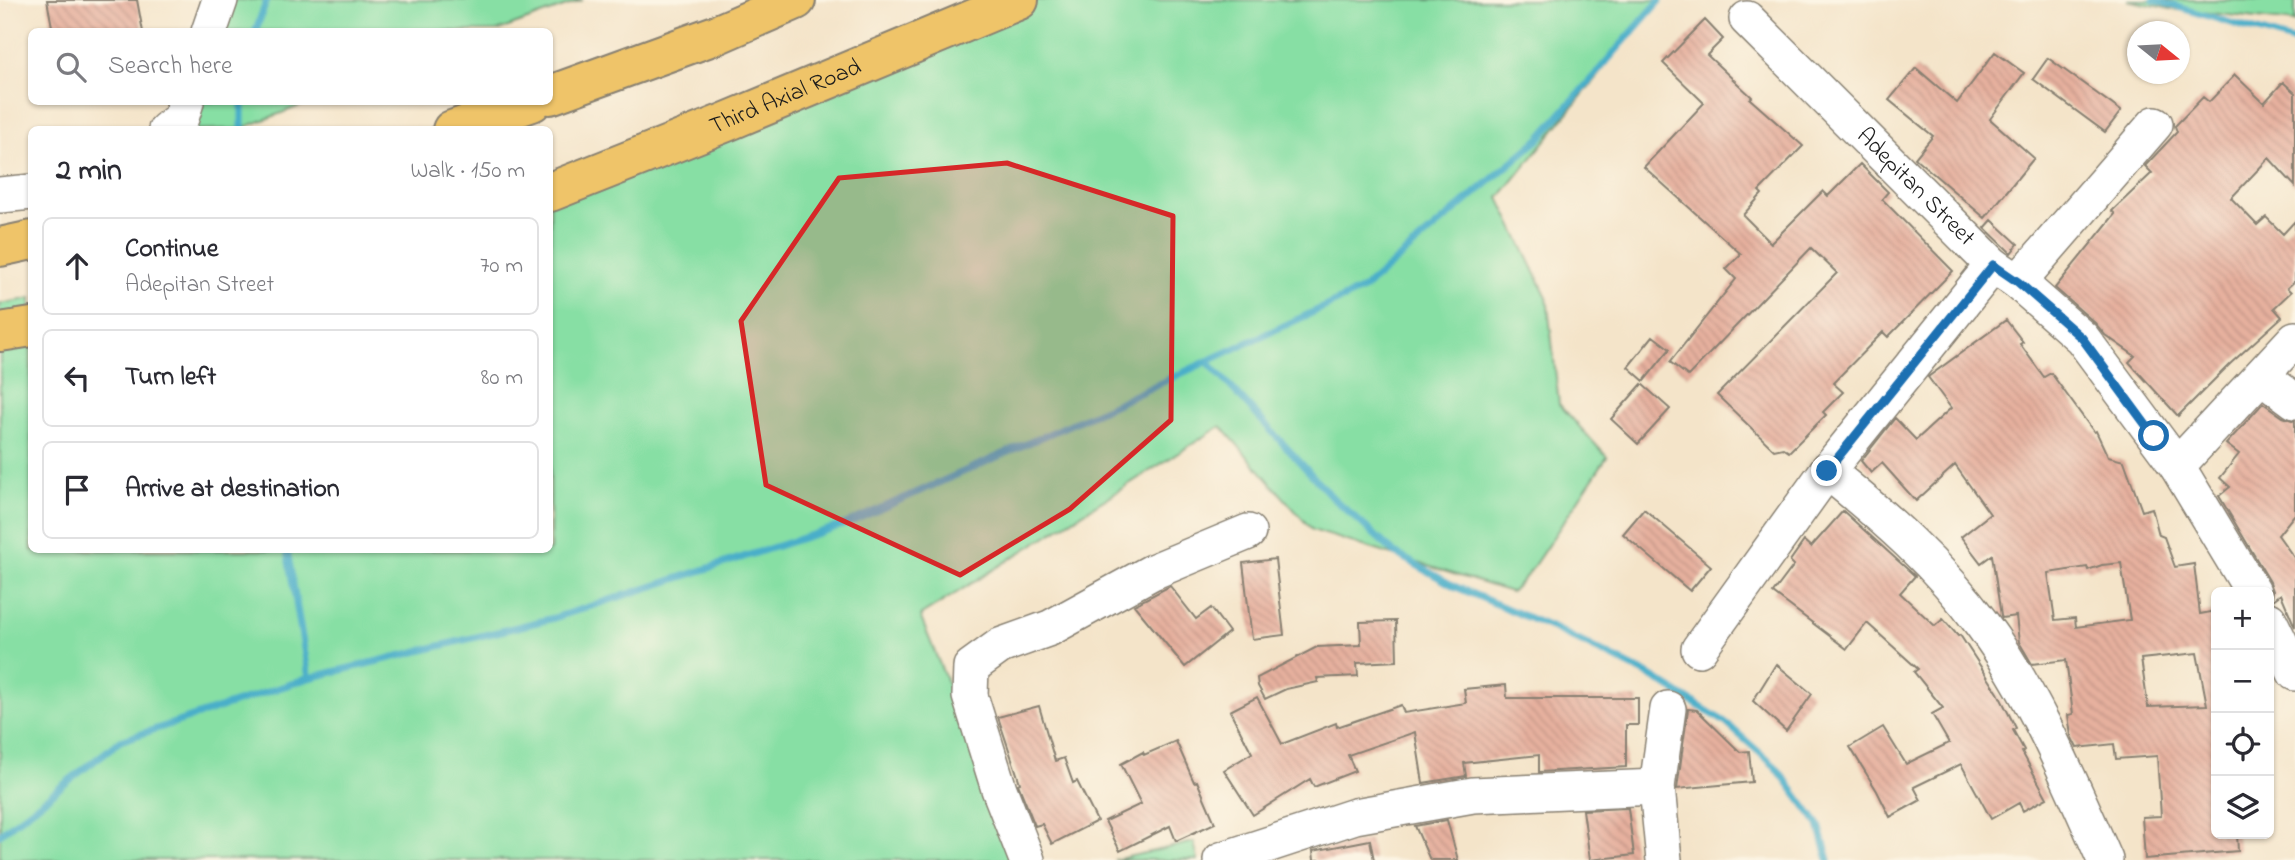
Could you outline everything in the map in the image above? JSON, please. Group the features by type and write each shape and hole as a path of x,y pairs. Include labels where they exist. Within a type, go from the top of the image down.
{"highway":[{"path":"553,94 718,34 796,0"},
{"name":"Third Axial Road","path":"553,191 1019,0"},
{"path":"464,126 524,105"},
{"path":"0,247 28,241"},
{"path":"0,332 28,328"}],"street":[{"path":"210,28 220,0"},
{"name":"Adepitan Street","path":"1747,19 2005,273 2082,338 2177,466 2250,587"},
{"path":"171,126 181,118 185,105"},
{"path":"1699,649 1827,471 2005,273 2155,124"},
{"path":"0,195 28,192"},
{"path":"2177,466 2295,339"},
{"path":"2261,376 2295,401"},
{"path":"1827,471 1874,508 1931,562 1982,624 2011,669 2055,749 2105,860"},
{"path":"1027,860 999,789 970,696 971,667 1000,646 1050,628 1152,572 1248,532"},
{"path":"2274,630 2295,673"},
{"path":"1664,860 1657,787 1668,709"},
{"path":"1233,858 1355,816 1473,795 1657,787"}],"highlighted area":[{"path":"1007,163 1173,216 1171,420 1070,509 960,575 766,485 741,321 839,178"}],"green space":[{"path":"224,0 583,0 505,28 214,28"},
{"path":"991,0 1659,0 1499,198 1547,297 1559,404 1607,457 1529,573 1511,592 1312,530 1221,426 920,616 1020,860 0,860 0,304 28,299 28,553 553,553 553,175"},
{"path":"2127,0 2295,0 2295,22 2171,9"},
{"path":"192,105 302,105 248,126 187,126"},
{"path":"1194,842 1198,860 1114,860"}],"building":[{"path":"47,0 137,0 142,28 52,28"},
{"path":"1705,20 1723,39 1707,55 1752,97 1750,99 1803,146 1759,191 1762,194 1743,215 1771,243 1823,191 1828,196 1860,164 1888,192 1882,199 1953,271 1888,337 1883,332 1833,383 1843,392 1823,412 1826,415 1789,452 1783,448 1774,450 1717,395 1837,273 1811,248 1688,376 1670,362 1736,279 1726,269 1741,254 1644,167 1704,103 1663,63"},
{"path":"1995,52 2024,73 1990,119 2034,158 1985,218 1915,158 1933,136 1889,100 1916,68 1957,103"},
{"path":"2048,58 2121,111 2105,132 2033,79"},
{"path":"2235,75 2264,103 2283,82 2295,93 2295,186 2269,158 2231,198 2257,225 2266,217 2283,234 2295,221 2295,281 2287,288 2291,292 2274,308 2282,317 2178,416 2129,362 2135,356 2105,335 2055,288 2115,214 2112,211 2152,173 2145,166 2177,132 2175,126 2203,97 2209,102"},
{"path":"1992,220 2018,244 2011,253 1985,228"},
{"path":"2006,320 2044,377 2051,373 2094,432 2096,431 2108,457 2124,461 2142,511 2152,508 2159,535 2164,537 2175,567 2194,564 2200,614 2211,612 2211,839 2237,839 2238,851 2145,859 2142,817 2161,816 2157,756 2116,759 2114,744 2077,748 2071,736 2068,715 2073,714 2066,660 2032,664 2019,642 2016,616 2001,616 1992,555 1981,563 1961,537 1990,514 1955,465 1916,501 1882,463 1871,473 1861,461 1895,418 1916,440 1951,408 1928,377","holes":["2121,563 2130,620 2076,627 2075,618 2055,620 2048,573 2087,567 2088,570","2197,653 2207,705 2148,707 2141,659"]},
{"path":"1653,336 1670,349 1644,381 1628,367"},
{"path":"1642,384 1670,409 1638,444 1611,419"},
{"path":"2263,403 2283,417 2295,421 2295,514 2278,535 2295,559 2295,627 2281,594 2274,599 2274,587 2219,496 2230,487 2220,478 2239,454 2226,444"},
{"path":"1644,509 1711,566 1690,591 1623,534"},
{"path":"1843,511 1915,576 1900,593 1935,626 1943,619 1960,635 1998,693 2016,728 2013,730 2024,750 2022,752 2047,798 2023,811 2019,803 1991,819 1961,764 1914,787 1921,800 1890,817 1850,747 1883,727 1906,764 1949,743 1932,714 1943,708 1914,672 1918,669 1867,623 1847,649 1773,593 1794,565 1790,561 1804,541 1811,547"},
{"path":"1275,559 1284,635 1252,639 1243,563"},
{"path":"1170,586 1196,619 1211,608 1229,632 1185,667 1134,605"},
{"path":"1396,621 1397,661 1357,663 1358,676 1317,678 1318,682 1286,689 1265,699 1258,686 1257,678 1317,647 1361,645 1360,622"},
{"path":"1776,664 1812,694 1786,731 1753,701"},
{"path":"1506,685 1507,698 1638,698 1638,725 1626,725 1626,767 1539,772 1539,755 1464,763 1466,776 1423,783 1415,732 1348,755 1355,771 1314,787 1310,779 1253,815 1224,770 1252,753 1230,711 1257,697 1282,744 1336,723 1337,727 1401,705 1404,713 1466,703 1464,689"},
{"path":"1039,706 1055,761 1064,758 1073,783 1077,781 1097,821 1052,844 1042,824 1035,826 1018,784 1020,783 998,717"},
{"path":"1688,709 1697,710 1740,752 1749,751 1752,782 1677,789"},
{"path":"1176,741 1215,823 1176,841 1170,826 1120,851 1105,821 1141,804 1121,764 1143,752 1144,755"},
{"path":"1628,808 1634,855 1590,860 1583,810"},
{"path":"1447,820 1458,860 1430,860 1415,826"},
{"path":"1370,840 1374,860 1314,860 1313,851"}],"waterway":[{"path":"256,28 267,0"},
{"path":"309,678 554,618 846,524 1107,408 1363,289 1539,139 1660,0"},
{"path":"2154,0 2295,42"},
{"path":"242,105 242,126"},
{"path":"1207,361 1333,498 1395,553 1454,586 1555,629 1649,675 1725,722 1776,767 1819,825 1829,860"},
{"path":"0,834 120,741 309,678 288,553"}],"route":[{"path":"1827,471 1993,265 2018,282 2082,338 2154,436"}]}
